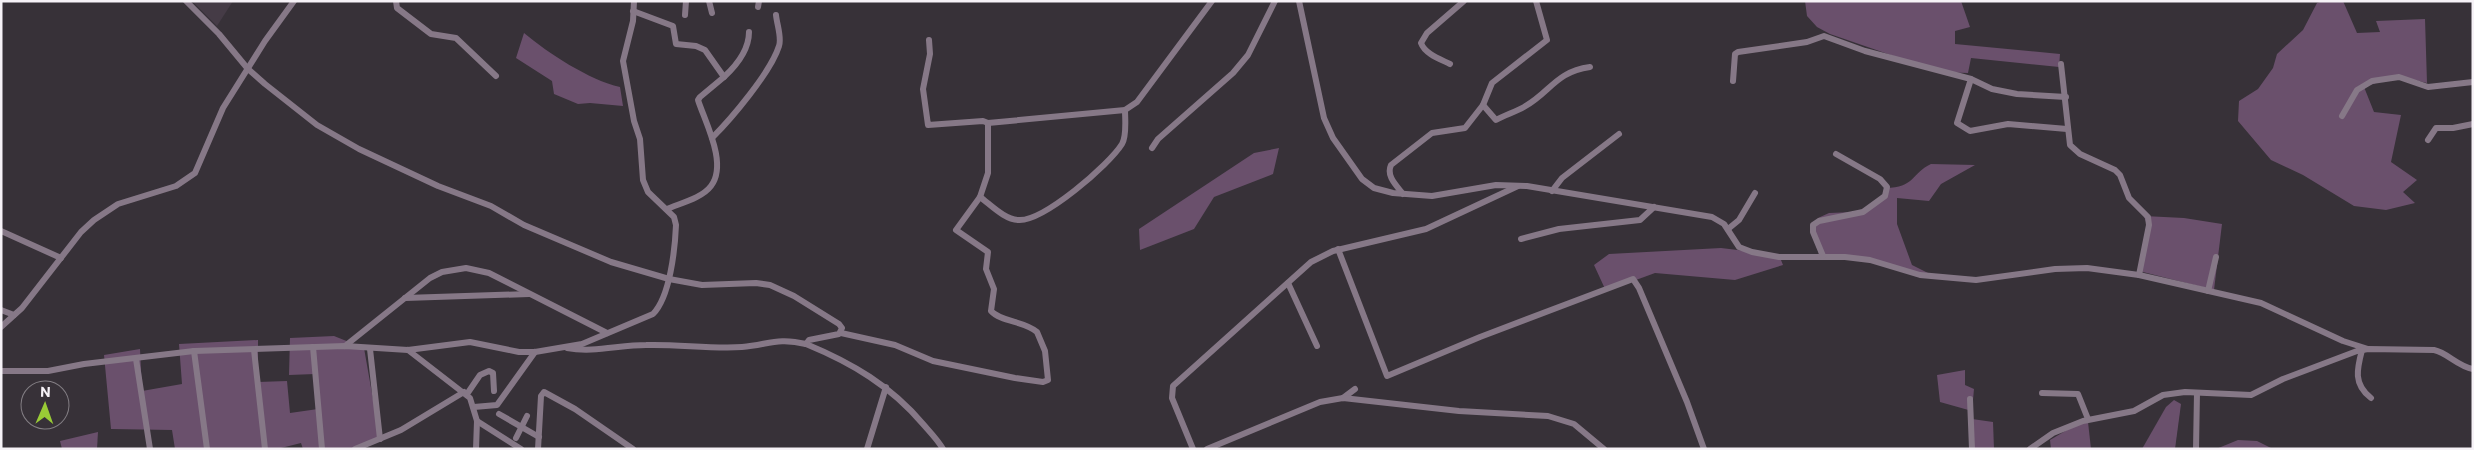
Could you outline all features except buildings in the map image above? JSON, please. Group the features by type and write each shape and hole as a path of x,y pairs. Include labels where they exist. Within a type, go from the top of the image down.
{"street":[{"path":"186,1 248,69 294,108 346,143 438,186 491,206 524,224 592,255 628,268 669,279 707,285 756,283 770,285 794,296 839,324 841,333"},
{"path":"1,327 14,315 80,232 107,211 140,196 176,186 195,173 223,108 294,1"},
{"path":"396,1 397,8 402,15 431,34 456,38 496,76"},
{"path":"1,372 48,371 84,364 194,351 345,346 408,350 470,342 519,352 535,352 582,344 653,314 657,309 669,279 676,225 667,208 648,192 643,180 640,139 634,121 632,100 623,66 634,1"},
{"path":"684,16 686,1"},
{"path":"709,1 712,13"},
{"path":"929,40 930,54 923,89 928,125 970,122 988,123 1125,110 1137,102 1212,1"},
{"path":"1152,148 1158,140 1233,74 1248,55 1275,1"},
{"path":"1300,1 1315,66 1320,104 1333,138 1362,179 1382,191 1432,196 1496,184 1520,185 1712,217 1728,229 1738,247 1745,250 1779,257 1823,256 1870,260 1920,275 1949,279 1976,280 2055,268 2087,268 2139,275 2261,303 2343,341 2365,349 2434,350 2459,365 2473,369"},
{"path":"1450,64 1423,48 1421,43 1427,33 1464,1"},
{"path":"1403,194 1388,171 1391,165 1432,133 1465,128 1483,105 1492,83 1547,40 1536,1"},
{"path":"633,11 673,26 676,44 696,46 705,50 724,77"},
{"path":"712,138 726,123 772,62 780,45 776,15"},
{"path":"667,208 702,194 712,185 717,165 712,138 698,99 724,77 743,54 749,41 749,32"},
{"path":"1733,81 1735,54 1738,52 1807,42 1824,36 1865,51 1971,79 1992,89 2017,94 2066,97"},
{"path":"2061,64 2070,144 2075,150 2115,170 2120,175 2129,198 2147,213 2149,226 2139,275"},
{"path":"1483,105 1496,120 1524,107 1563,75 1574,69 1590,67"},
{"path":"2342,116 2357,90 2372,81 2399,77 2428,87 2473,82"},
{"path":"1971,79 1956,123 1961,127 1970,131 2008,124 2067,129"},
{"path":"980,197 1002,214 1016,220 1026,220 1047,210 1104,165 1124,142 1125,110"},
{"path":"806,344 809,340 841,333 895,345 933,361 1015,378 1048,381 1046,356 1038,333 1028,326 992,313 994,284 986,269 988,252 956,230 980,197 988,173 988,123"},
{"path":"2428,140 2436,128 2453,128 2473,124"},
{"path":"1552,191 1562,178 1619,134"},
{"path":"1823,256 1813,232 1813,226 1819,221 1863,212 1885,196 1887,187 1880,178 1836,154"},
{"path":"1193,449 1172,398 1173,386 1311,262 1338,250 1426,230 1520,185"},
{"path":"1728,229 1739,220 1755,193"},
{"path":"1521,239 1559,229 1640,220 1654,207"},
{"path":"1,231 61,258"},
{"path":"1338,250 1387,376 1480,337 1633,279 1639,288 1687,402 1704,449"},
{"path":"2208,291 2216,257"},
{"path":"345,346 430,278 442,272 466,268 489,273 607,333"},
{"path":"1288,283 1316,346"},
{"path":"405,298 531,294"},
{"path":"1,310 14,315"},
{"path":"563,347 578,350 647,345 730,348 782,340 806,344 858,369 886,387 908,406 943,449"},
{"path":"313,347 322,449"},
{"path":"370,349 380,439"},
{"path":"2030,449 2053,433 2088,419 2134,411 2163,394 2251,395 2283,380 2365,349"},
{"path":"2365,349 2357,371 2357,381 2364,393 2371,398"},
{"path":"254,350 265,449"},
{"path":"408,350 465,393 474,408 476,421 475,448"},
{"path":"194,351 207,449"},
{"path":"474,408 497,405 535,352"},
{"path":"136,359 150,449"},
{"path":"355,449 380,439 465,393 480,375 490,370 494,373 494,391"},
{"path":"867,449 886,387"},
{"path":"1343,398 1354,389"},
{"path":"538,449 541,396 546,392 633,449"},
{"path":"2042,393 2078,394 2088,419"},
{"path":"2196,449 2197,393"},
{"path":"1207,449 1300,410 1327,400 1343,398 1459,411 1548,416 1574,424 1604,449"},
{"path":"1970,399 1972,449"},
{"path":"499,414 538,437"},
{"path":"516,438 527,416"},
{"path":"476,421 521,449"}],"shaded area":[{"path":"192,1 233,1 217,26"},
{"path":"1805,1 1961,1 1970,27 1955,31 1955,44 2060,54 2059,67 1971,58 1968,73 1940,72 1830,34 1817,27 1807,16"},
{"path":"2323,1 2343,1 2357,33 2380,32 2376,21 2425,19 2427,83 2397,76 2364,87 2374,112 2401,115 2391,162 2417,180 2403,192 2415,203 2386,210 2354,206 2303,175 2271,160 2238,121 2239,101 2258,89 2273,68 2277,54 2303,30 2317,3"},
{"path":"524,33 569,65 595,78 620,87 623,106 590,103 578,104 554,94 552,81 516,58"},
{"path":"1279,148 1273,174 1214,197 1194,229 1140,250 1139,229 1254,153"},
{"path":"1931,164 1975,165 1941,184 1929,201 1897,198 1897,224 1912,265 1934,276 1884,264 1819,255 1814,225 1818,218 1829,213 1855,212 1878,203 1886,188 1902,186 1908,183"},
{"path":"2144,216 2184,218 2222,224 2214,290 2139,271 2148,228"},
{"path":"1721,248 1779,255 1783,265 1735,280 1655,273 1606,291 1594,265 1609,254"},
{"path":"334,336 364,348 380,439 355,449 303,449 301,443 277,449 175,449 172,430 111,429 104,355 140,349 142,391 182,384 179,344 258,340 258,382 287,381 290,413 318,409 315,374 289,375 290,338"},
{"path":"1965,370 1965,385 1974,389 1972,411 1940,402 1937,375"},
{"path":"2174,400 2181,404 2175,449 2142,449 2166,407"},
{"path":"1972,419 1993,422 1994,449 1970,449"},
{"path":"2088,422 2091,449 2051,449 2050,440 2072,427"},
{"path":"98,432 97,449 62,449 60,441"},
{"path":"2238,440 2257,441 2273,449 2216,449"}]}
